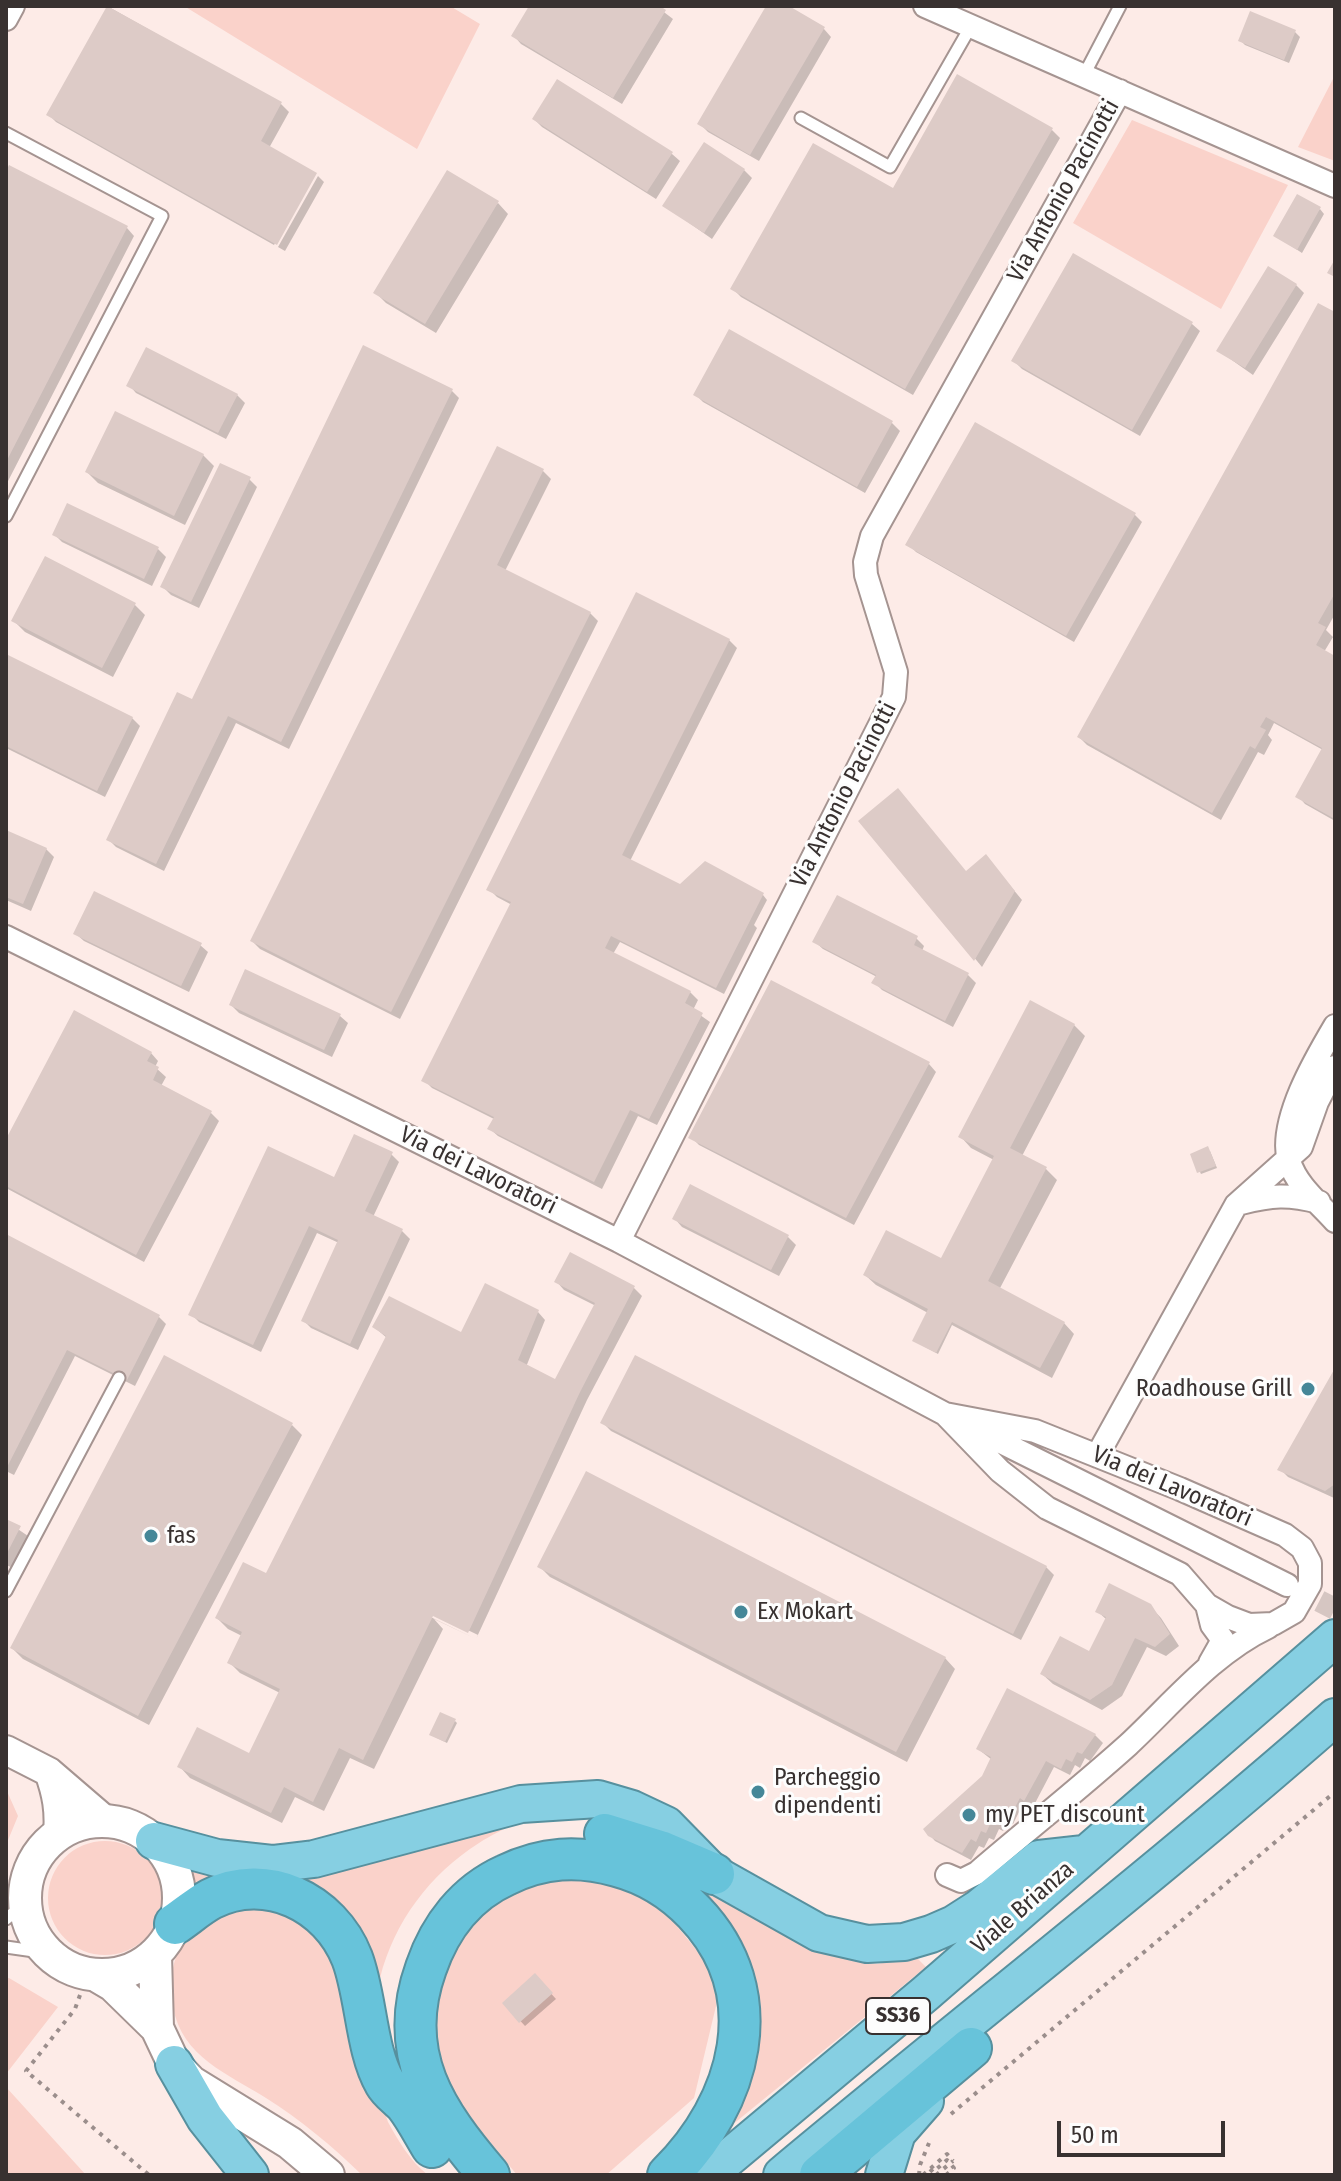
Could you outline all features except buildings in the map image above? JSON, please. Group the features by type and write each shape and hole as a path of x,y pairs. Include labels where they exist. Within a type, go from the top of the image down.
{"highway":[{"name":"Viale Brianza","path":"708,2175 926,1993 1335,1638"},
{"name":"SS36","path":"782,2175 1326,1727"},
{"path":"154,1841 217,1858 272,1864 314,1859 521,1804 598,1799 632,1809 666,1825 714,1874"},
{"path":"407,2106 389,2031 397,1966 419,1919 435,1895 477,1859 503,1847 538,1837 577,1832 604,1834 660,1851 714,1874 819,1933 867,1944 904,1942 954,1924 979,1908 1039,1859 1084,1854"},
{"path":"489,2175 454,2134 430,2094 416,2041 417,1998 434,1945 462,1906 479,1891 520,1868 569,1858 593,1859 641,1873 679,1897 710,1928 729,1962 739,2008 740,2035 736,2060 714,2113 698,2139 668,2175"},
{"path":"165,1939 211,1899 232,1892 272,1890 306,1901 328,1921 352,1958 373,2048 385,2084 407,2106 432,2147 455,2175"},
{"path":"820,2175 1006,2019 1053,1954"},
{"path":"884,2175 897,2133 971,2048"},
{"path":"174,2064 205,2118 250,2175"}],"main road":[{"path":"157,2028 165,1939 179,1895 177,1879 172,1866 154,1841 122,1824 106,1821 79,1825 58,1835 40,1852 15,1911 48,1953 62,1964 113,1985 157,2028 174,2064 191,2082 290,2143 328,2175"},
{"path":"92,1975 128,1971 165,1939"}],"street":[{"path":"6,19 13,6"},
{"path":"925,6 1335,186"},
{"name":"Via Antonio Pacinotti","path":"619,1241 894,697 896,672 866,575 865,562 872,536 1120,91"},
{"name":"Via dei Lavoratori","path":"9,946 619,1241 945,1414 1287,1585"},
{"path":"1335,1026 1306,1077 1290,1132 1309,1195 1335,1221"},
{"path":"1097,1456 1236,1205 1295,1153 1335,1067"},
{"path":"1236,1205 1266,1196 1284,1195 1319,1202"},
{"name":"Via dei Lavoratori","path":"945,1414 1035,1431 1097,1456 1285,1535 1302,1548 1310,1563 1310,1584 1294,1612 1244,1638 1127,1745 977,1873 961,1881 947,1875"},
{"name":"Via dei Lavoratori","path":"945,1414 1000,1471 1047,1508 1180,1574 1207,1605 1228,1617 1249,1625 1273,1624"},
{"name":"Via dei Lavoratori","path":"1205,1671 1223,1640 1212,1625 1207,1605"},
{"path":"6,1750 49,1772 106,1821"},
{"path":"49,1772 60,1813 58,1835"}],"lane":[{"path":"1084,75 1120,6"},
{"path":"801,118 890,167 971,26"},
{"path":"6,516 162,216 7,137"},
{"path":"6,1591 119,1378"},
{"path":"6,1947 48,1953"}],"path":[{"path":"945,2122 961,2104 1335,1792"},
{"path":"92,1975 75,2009 26,2071 149,2175"},
{"path":"921,2175 923,2154 929,2143"},
{"path":"921,2175 947,2154 953,2161 936,2175"},
{"path":"930,2169 933,2172 947,2160 954,2168 946,2175"}],"shaded area":[{"path":"184,6 450,6 480,24 417,149"},
{"path":"1335,75 1335,161 1298,147"},
{"path":"1132,120 1288,185 1221,309 1073,223"},
{"path":"6,1789 18,1816 6,1845"},
{"path":"597,1813 596,1819 556,1818 517,1824 492,1835 461,1855 416,1901 394,1938 380,1978 372,1980 349,1921 195,1889 190,1866 510,1820"},
{"path":"105,1841 127,1845 146,1857 158,1876 162,1898 158,1920 146,1939 127,1951 105,1955 83,1951 64,1939 52,1920 48,1898 52,1876 64,1857 83,1845"},
{"path":"654,1856 821,1952 877,1964 916,1957 926,1967 732,2125 725,2118 753,2014"},
{"path":"561,1869 649,1892 722,1981 694,2098 606,2175 517,2175 437,2077 430,1992 480,1906"},
{"path":"256,1902 322,1931 388,2122 410,2157 428,2175 362,2175 291,2115 209,2062 186,2039 178,2024 171,1991 173,1969 182,1943 208,1914"},
{"path":"6,1979 58,2007 6,2074"},
{"path":"6,2087 86,2175 6,2175"}],"tunnel":[{"path":"1290,1586 1335,1609"}],"place":[{"name":"Roadhouse Grill","path":"1308,1389"},
{"name":"fas","path":"151,1536"},
{"name":"Ex Mokart","path":"741,1612"},
{"name":"Parcheggio dipendenti","path":"758,1792"},
{"name":"my PET discount","path":"969,1815"}]}
